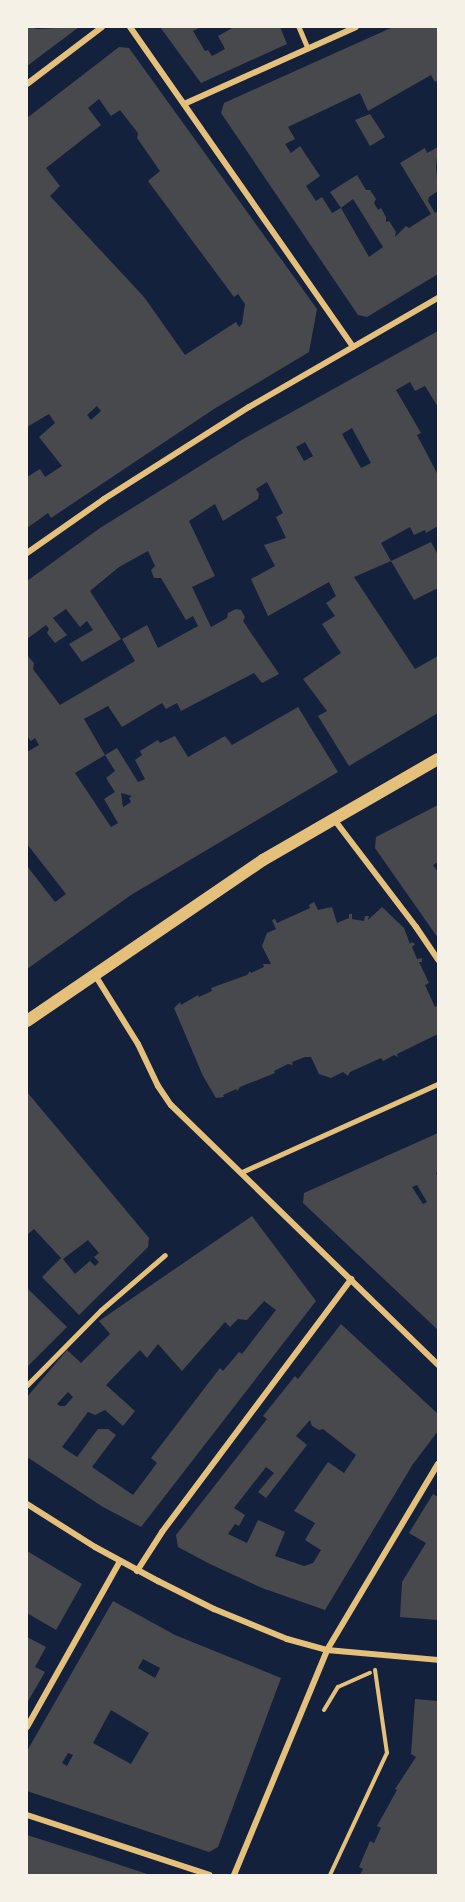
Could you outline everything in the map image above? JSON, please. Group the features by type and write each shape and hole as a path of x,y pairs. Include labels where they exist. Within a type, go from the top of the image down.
{"main road":[{"path":"27,1021 209,895 333,818 438,759"}],"street":[{"path":"27,84 102,27"},
{"path":"130,27 353,347"},
{"path":"184,104 356,27"},
{"path":"27,553 104,499 249,407 438,298"},
{"path":"333,818 416,927 438,960"},
{"path":"94,973 138,1044 158,1086 171,1106 242,1172 438,1365"},
{"path":"27,1385 92,1318 165,1254"},
{"path":"137,1571 162,1532 351,1280"},
{"path":"234,1875 327,1650 438,1464"},
{"path":"27,1504 137,1571 214,1609 294,1642 327,1650 438,1660"},
{"path":"27,1727 120,1561"},
{"path":"27,1815 209,1875"}],"lane":[{"path":"299,27 308,48"},
{"path":"242,1172 438,1084"}],"path":[{"path":"330,1875 387,1754 375,1668"}],"building":[{"path":"27,27 38,29 79,27 27,66"},
{"path":"160,27 201,27 193,31 205,51 208,50 212,56 225,49 218,36 234,27 280,27 287,44 201,83"},
{"path":"393,27 438,27 438,80 435,82 431,75 368,111 360,93 288,127 295,139 285,144 291,153 300,146 320,176 306,186 316,201 322,197 332,213 341,208 330,192 357,175 366,190 370,190 376,199 374,203 378,210 381,208 386,222 389,221 396,232 395,237 406,226 409,228 431,214 400,163 425,148 427,153 438,147 436,167 438,191 429,197 428,201 435,213 438,211 438,274 367,317 358,315 221,113 224,103","holes":["353,199 383,247 369,257 341,208"]},
{"path":"119,47 129,48 317,309 309,352 214,409 51,518 48,513 27,528 27,477 40,469 45,477 62,466 39,437 55,423 49,414 27,427 27,118","holes":["99,99 111,116 120,110 138,133 137,138 160,171 148,181 234,297 238,294 245,304 242,324 239,327 236,322 185,355 144,297 50,196 60,186 46,168 101,125 88,108","97,406 101,411 91,420 87,415"]},
{"path":"370,114 385,137 370,146 355,120"},
{"path":"438,331 438,407 425,386 415,391 410,382 396,390 421,433 417,435 438,475 438,526 426,533 425,530 414,535 410,527 381,543 391,561 354,577 415,669 438,656 438,713 349,766 318,716 327,711 303,679 341,653 322,624 335,616 326,603 336,596 329,582 268,616 251,579 275,566 264,545 286,538 276,517 283,513 267,482 256,489 259,494 258,499 223,521 215,504 189,521 215,576 192,587 211,627 227,618 228,613 236,609 241,610 245,617 243,621 279,674 262,683 254,673 181,711 177,703 166,709 162,703 122,727 108,706 84,719 105,755 117,748 138,782 145,779 135,760 142,755 140,751 158,740 160,743 175,736 188,757 225,736 232,745 298,707 338,772 131,895 27,969 27,866 55,902 66,894 27,844 27,752 39,745 35,738 31,741 27,736 27,655 34,663 33,669 60,705 135,661 122,639 147,625 158,648 198,626 193,616 186,620 161,578 154,578 151,570 155,566 148,551 119,567 90,591 121,639 82,662 69,644 93,630 87,621 80,627 66,609 53,618 67,635 55,643 47,633 49,629 46,625 27,639 27,581 100,528 245,438","holes":["352,428 371,463 361,468 342,434","305,442 313,456 304,461 296,447","105,755 115,771 106,778 115,792 104,799 118,823 111,827 75,773","121,793 132,796 129,798 131,802 123,807"]},
{"path":"431,542 438,555 438,588 414,600 391,561"},
{"path":"438,805 438,862 433,865 438,872 438,938 375,848 376,837"},
{"path":"314,902 318,910 332,907 337,923 349,918 349,914 352,914 352,919 364,921 365,916 369,916 368,920 382,907 404,928 410,944 412,942 415,944 412,947 417,959 422,958 422,962 419,962 429,983 425,985 435,1007 438,1005 438,1034 397,1054 398,1057 394,1055 383,1061 381,1058 350,1072 348,1076 343,1072 331,1078 319,1074 311,1057 305,1057 292,1062 293,1065 288,1064 274,1071 275,1073 240,1087 237,1091 236,1089 223,1095 224,1097 216,1098 203,1076 174,1008 180,1002 181,1005 198,995 199,997 212,991 211,988 264,967 263,964 271,964 262,946 267,933 276,929 272,920 275,919 277,923 310,908 309,905"},
{"path":"27,1092 149,1238 148,1247 79,1315 42,1277 61,1258 34,1229 27,1235","holes":["88,1240 99,1253 94,1257 99,1262 95,1266 90,1261 75,1274 63,1259"]},
{"path":"438,1133 438,1172 436,1173 438,1177 438,1330 303,1203 304,1193","holes":["417,1185 427,1202 423,1204 412,1187"]},
{"path":"252,1216 316,1301 141,1527 103,1507 27,1457 27,1397 67,1350 81,1363 110,1334 99,1321","holes":["264,1301 276,1310 242,1354 239,1352 223,1371 220,1368 151,1458 157,1463 133,1495 92,1467 116,1435 108,1429 98,1429 77,1457 62,1447 88,1412 95,1415 105,1410 123,1426 135,1411 106,1385 140,1350 147,1358 158,1344 182,1371 225,1322 230,1327 238,1319 247,1320","68,1392 73,1397 65,1406 57,1404"]},
{"path":"27,1288 67,1327 27,1367"},
{"path":"341,1324 438,1414 438,1431 413,1464 325,1610 262,1588 210,1564 178,1547 176,1535 267,1419 263,1416 295,1376 298,1379","holes":["310,1420 312,1426 319,1430 323,1429 356,1455 344,1473 328,1462 294,1511 315,1523 305,1540 321,1550 313,1563 304,1566 275,1556 285,1532 258,1520 247,1543 228,1534 235,1524 239,1526 245,1515 234,1508 266,1467 274,1473 258,1492 266,1498 307,1445 296,1436"]},
{"path":"433,1494 438,1497 438,1620 400,1617 402,1582 426,1543 409,1533"},
{"path":"27,1551 82,1584 56,1630 27,1613"},
{"path":"113,1601 175,1635 281,1678 218,1847 209,1852 27,1791 27,1751","holes":["143,1659 160,1668 155,1678 138,1668","111,1710 149,1733 131,1764 93,1743","68,1753 73,1755 67,1766 62,1763"]},
{"path":"27,1637 46,1647 35,1667 45,1672 27,1703"},
{"path":"415,1699 438,1701 438,1875 360,1875 363,1869 359,1867 370,1841 374,1843 381,1828 377,1826 397,1790 395,1789 416,1757 411,1754"},
{"path":"27,1835 93,1856 150,1875 27,1875"}]}
